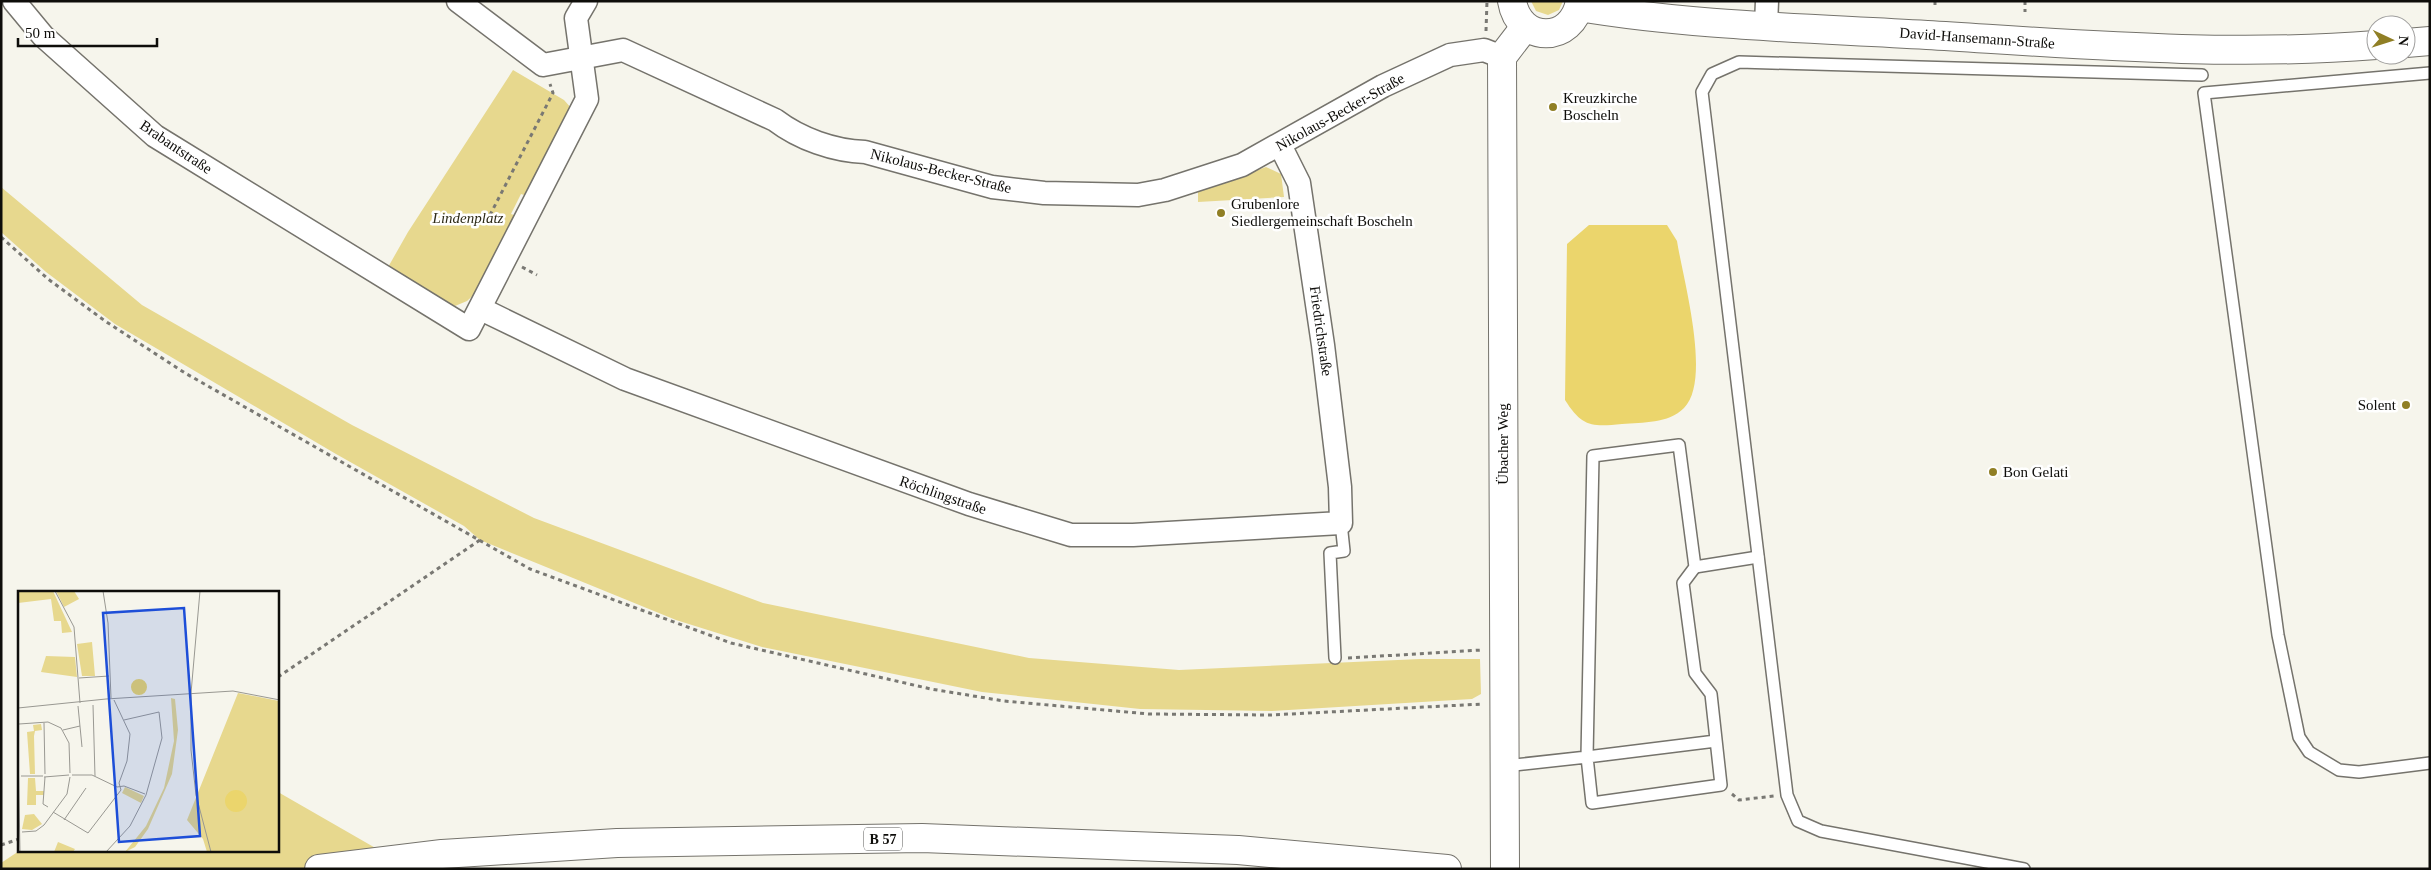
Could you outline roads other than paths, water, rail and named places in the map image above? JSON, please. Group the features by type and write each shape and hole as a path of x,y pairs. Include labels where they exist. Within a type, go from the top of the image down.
{"street":[{"name":"Brabantstraße","path":"14,1 49,41 155,136 361,264 470,328 481,309"},
{"name":"Nikolaus-Becker-Straße","path":"458,1 543,65 623,50 776,120 790,131 844,152 865,152 992,187 1044,193 1138,195 1165,190 1242,165 1383,86 1450,55 1484,50 1502,57"},
{"path":"481,309 587,99 580,59 576,18 586,1"},
{"path":"1512,1 1518,19 1525,27 1535,32 1546,34 1557,31 1571,22 1579,4"},
{"name":"David-Hansemann-Straße","path":"1579,4 1630,16 1766,13 2200,62 2366,46"},
{"path":"1502,57 1525,27"},
{"path":"2416,42 2430,41"},
{"name":"Übacher Weg","path":"1502,57 1505,869"},
{"name":"Friedrichstraße","path":"1280,145 1299,183 1328,382 1341,523"},
{"name":"Röchlingstraße","path":"481,309 625,379 970,504 1071,535 1133,535 1341,523"},
{"name":"B 57","path":"319,869 442,854 618,843 922,838 1238,850 1447,869"}],"lane":[{"path":"2024,869 1821,831 1798,821 1787,795 1702,92 1712,74 1739,62 2200,62 2278,635 2299,737 2309,752 2339,770 2359,772 2430,763"},
{"path":"2204,94 2430,73"},
{"path":"1679,445 1695,566 1683,583 1694,673 1711,694 1721,784 1592,802 1587,757 1593,456 1679,445"},
{"path":"1335,658 1330,553 1344,551 1341,523"},
{"path":"1695,566 1758,558"},
{"path":"1505,766 1716,741"}],"place":[{"name":"Kreuzkirche Boscheln","path":"1553,107"},
{"name":"Grubenlore Siedlergemeinschaft Boscheln","path":"1221,213"},
{"name":"Solent","path":"2406,405"},
{"name":"Bon Gelati","path":"1993,472"}],"park label":[{"name":"Lindenplatz","path":"468,218"}]}
